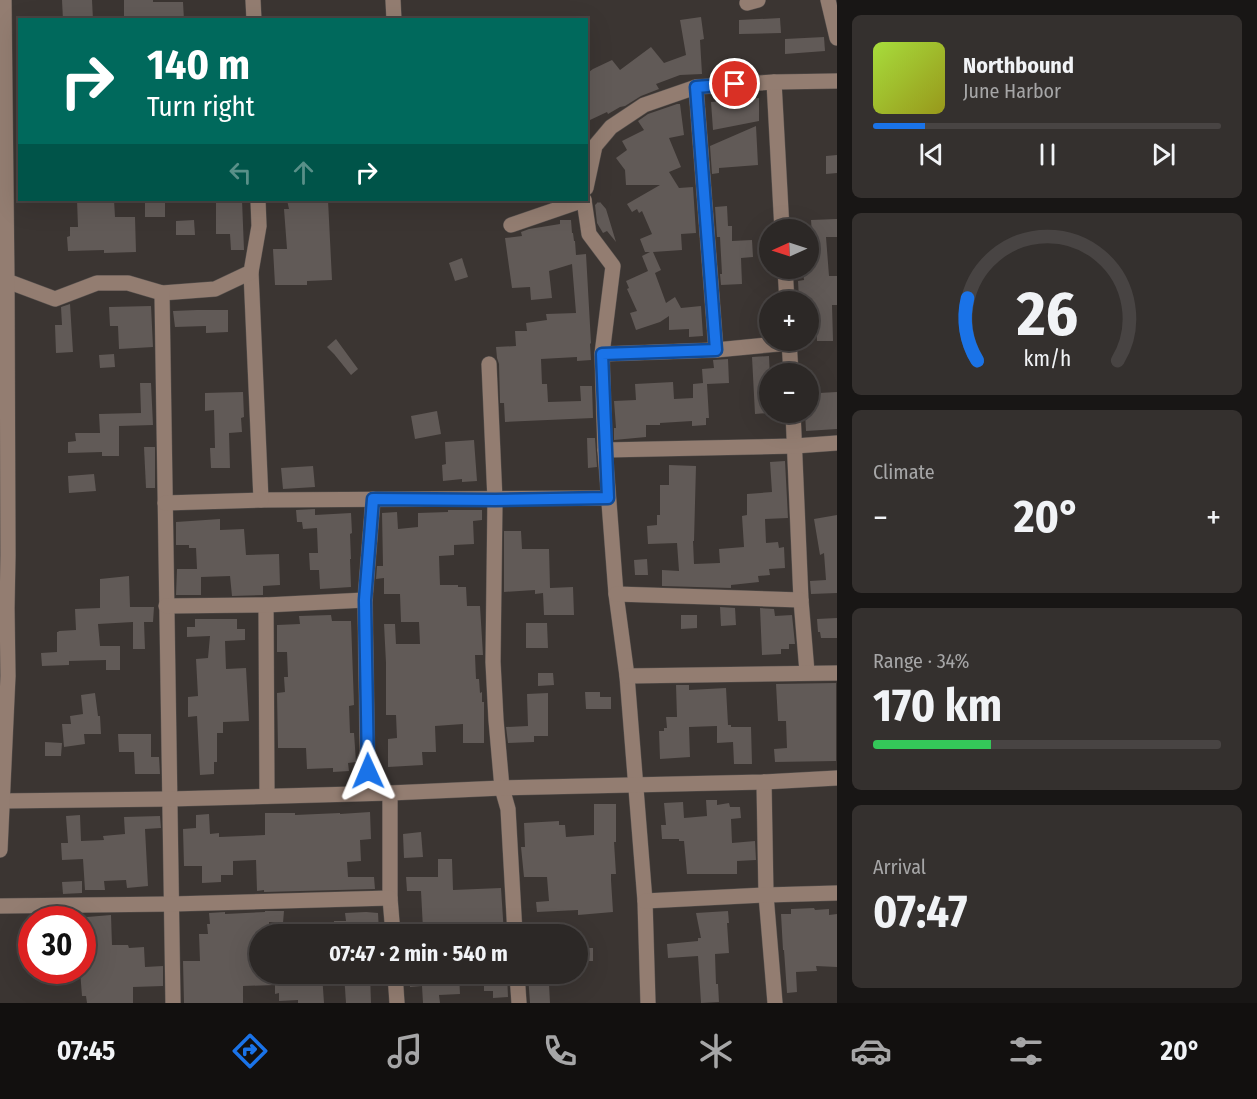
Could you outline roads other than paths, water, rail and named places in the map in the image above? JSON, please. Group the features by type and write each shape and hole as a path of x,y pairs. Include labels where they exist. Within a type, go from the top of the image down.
{"street":[{"path":"0,850 8,676 4,555 3,281 8,125 4,0"},
{"path":"254,0 254,18"},
{"path":"393,0 394,18"},
{"path":"828,0 837,39"},
{"path":"588,179 595,146 611,127 644,105 696,87 837,81"},
{"path":"774,82 782,219"},
{"path":"696,87 716,350"},
{"path":"258,201 259,226 251,272 261,500"},
{"path":"511,225 581,201"},
{"path":"584,201 589,234 613,266 602,354 605,450 616,594 627,676 645,901 648,1003"},
{"path":"3,281 55,299 97,283 128,283 162,293 215,289 251,272"},
{"path":"162,293 173,1003"},
{"path":"602,354 716,350 759,345"},
{"path":"489,364 495,500 493,662 502,788 508,809 514,924"},
{"path":"794,423 801,600 807,672"},
{"path":"605,450 837,443"},
{"path":"165,503 261,500 608,498"},
{"path":"368,793 365,600 373,499"},
{"path":"616,594 801,600"},
{"path":"166,606 266,605 365,600"},
{"path":"266,605 267,796"},
{"path":"627,676 837,673"},
{"path":"1,802 390,793 837,778"},
{"path":"764,782 766,895 775,1003"},
{"path":"390,793 392,924"},
{"path":"645,901 837,893"},
{"path":"0,906 390,898"},
{"path":"396,984 397,1003"},
{"path":"518,984 519,1003"}]}
